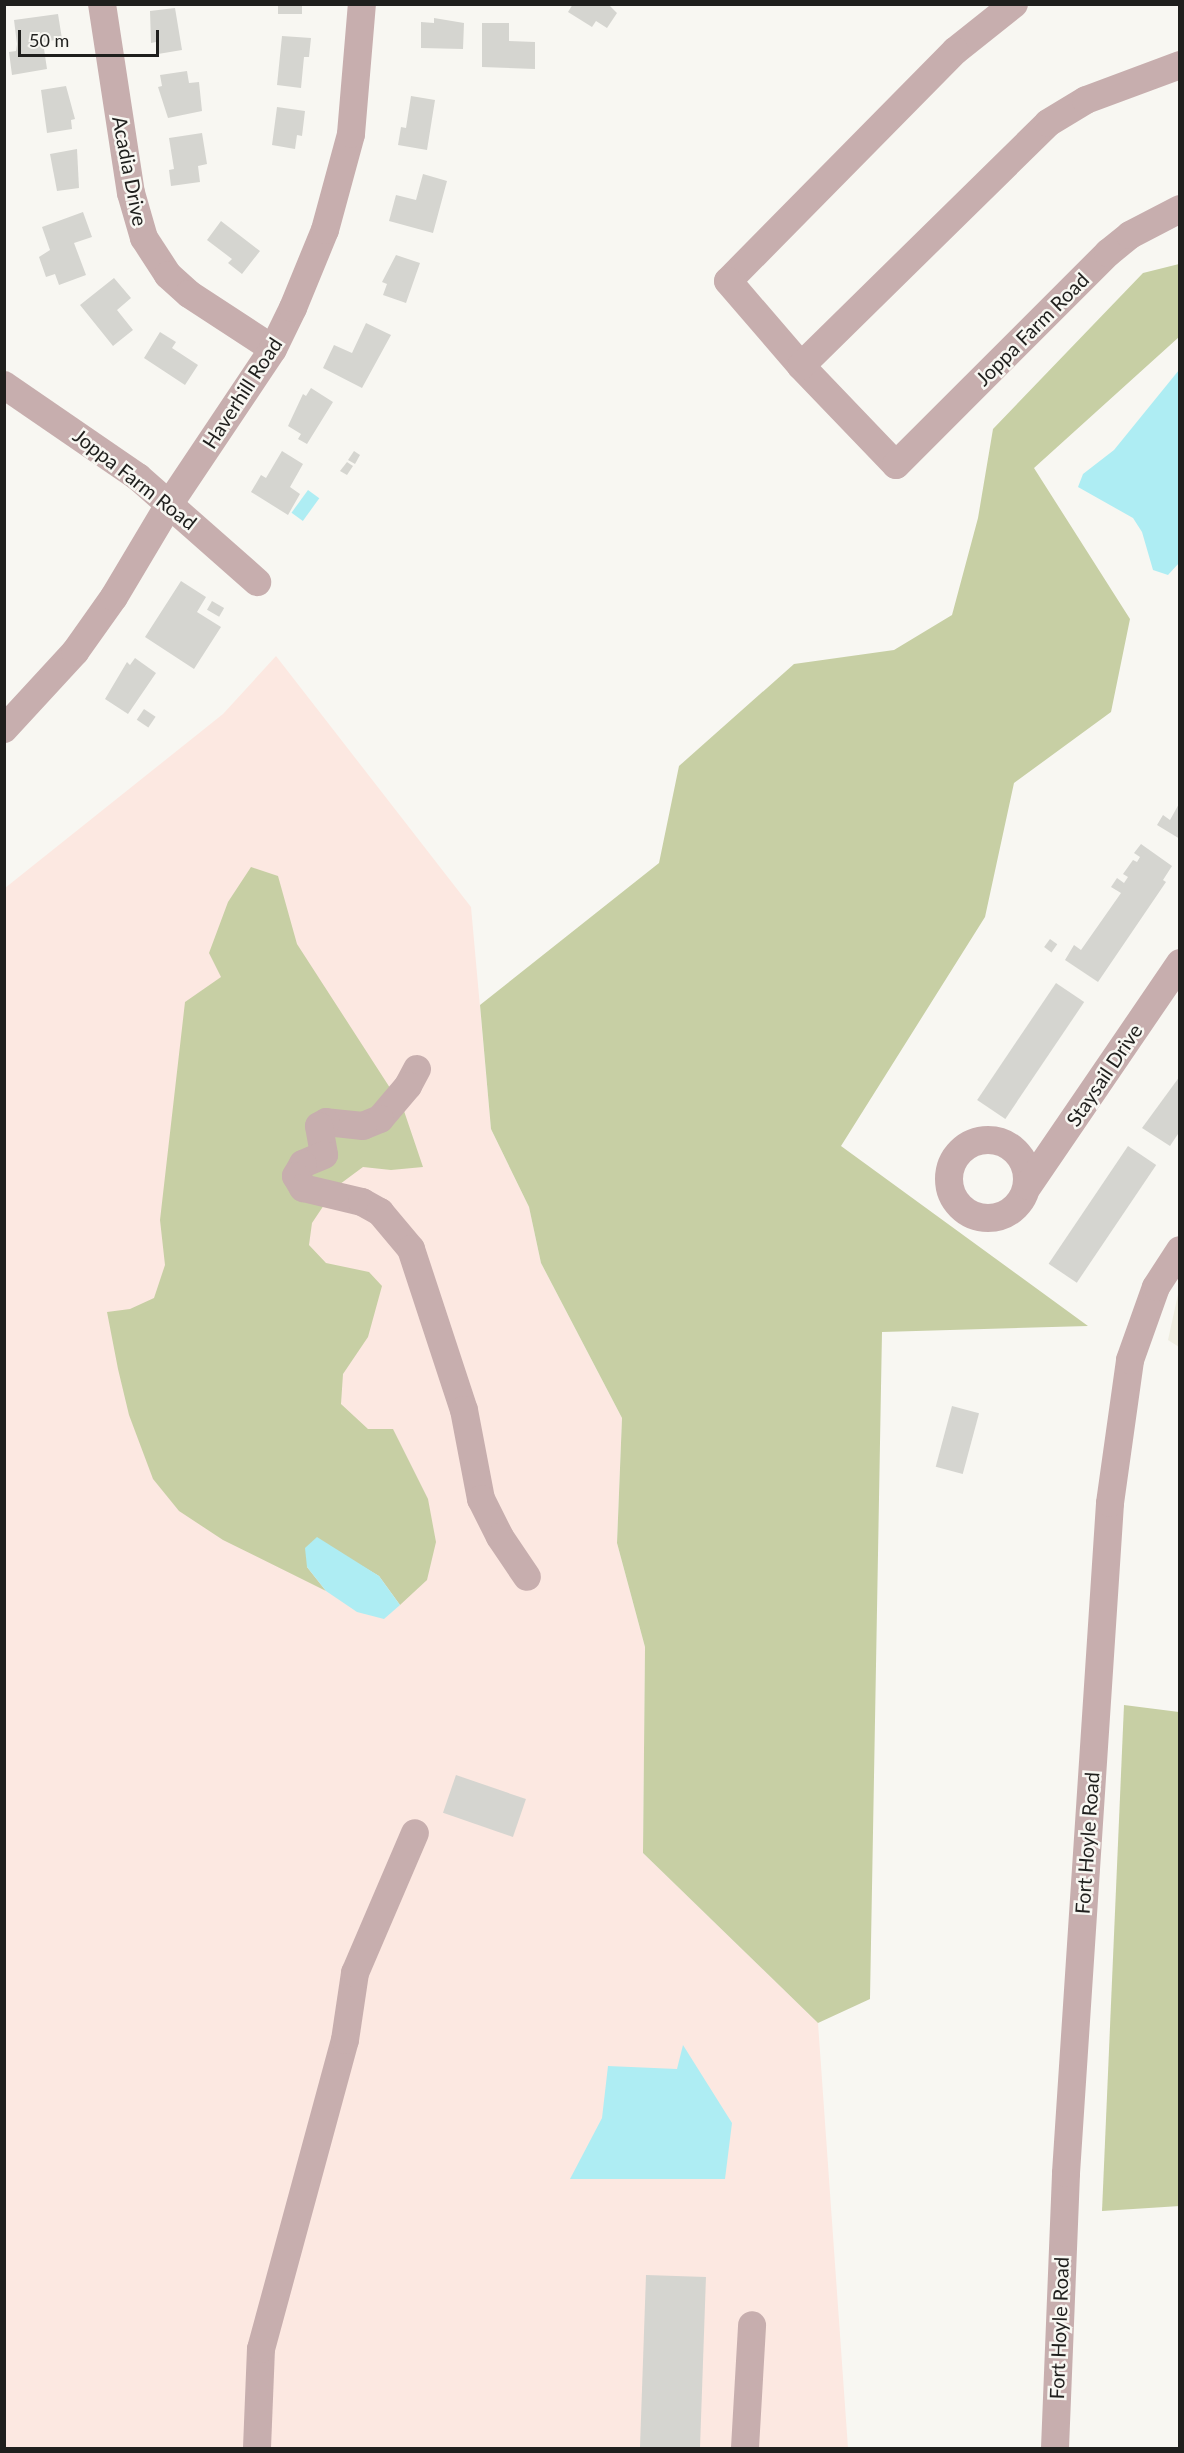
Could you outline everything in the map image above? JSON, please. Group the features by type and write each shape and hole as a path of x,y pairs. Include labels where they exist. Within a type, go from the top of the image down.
{"street":[{"name":"Acadia Drive","path":"102,4 131,194 144,237 168,274 189,294 273,349"},
{"name":"Haverhill Road","path":"4,729 75,652 114,597 170,503 273,349 308,273 337,192 356,97 363,4"},
{"path":"1014,4 955,51 728,281 801,366 1048,123 1086,100 1179,65"},
{"name":"Joppa Farm Road","path":"801,366 896,465 1107,253 1130,234 1179,209"},
{"name":"Joppa Farm Road","path":"4,385 170,503 257,582"},
{"name":"Staysail Drive","path":"1028,1186 1179,963"},
{"path":"417,1069 408,1086 380,1119 363,1126 326,1122 319,1126 324,1155 303,1164 296,1176 303,1188 362,1202 380,1212 411,1249 464,1410 481,1499 500,1537 527,1577"},
{"name":"Fort Hoyle Road","path":"1055,2448 1066,2174 1110,1503 1130,1360 1156,1287 1179,1250"},
{"path":"257,2448 261,2349 345,2040 355,1973 416,1833"},
{"path":"745,2448 752,2325"}],"shaded area":[{"path":"276,656 471,907 491,1129 529,1207 541,1263 622,1418 617,1543 645,1647 643,1853 818,2023 848,2448 5,2448 5,888 223,714"},
{"path":"1179,1290 1179,1347 1168,1340"}],"green space":[{"path":"1179,264 1179,337 1034,468 1130,619 1111,712 1014,783 985,917 841,1146 1088,1326 882,1332 870,1999 818,2023 643,1853 645,1647 617,1543 622,1418 541,1263 529,1207 491,1129 480,1005 659,863 679,766 794,664 894,650 952,615 978,518 993,429 1143,273"},
{"path":"251,867 278,876 297,944 403,1108 423,1167 391,1170 363,1167 336,1187 312,1223 309,1245 326,1263 369,1272 382,1286 368,1337 343,1374 341,1404 368,1429 393,1429 428,1499 436,1542 427,1580 400,1605 379,1576 350,1559 307,1567 326,1591 223,1540 179,1511 153,1479 129,1415 118,1369 107,1312 130,1309 154,1298 165,1265 160,1220 185,1002 221,977 209,953 228,902"},
{"path":"1124,1705 1179,1712 1180,2206 1102,2211"}],"water":[{"path":"1179,370 1179,563 1168,575 1153,570 1142,532 1133,518 1078,487 1083,474 1114,450"},
{"path":"308,490 319,498 303,521 292,513"},
{"path":"317,1537 379,1576 400,1605 384,1619 357,1612 326,1591 307,1567 305,1548"},
{"path":"683,2045 732,2123 725,2179 570,2179 602,2118 608,2066 677,2069"}],"building":[{"path":"278,4 302,4 302,14 278,14"},
{"path":"573,4 608,4 617,13 607,28 596,21 592,27 568,12"},
{"path":"175,8 182,50 158,54 156,42 151,43 150,11"},
{"path":"58,14 62,39 43,42 47,69 12,75 9,52 16,51 17,44 14,20"},
{"path":"434,18 464,23 463,49 421,48 421,22 434,23"},
{"path":"482,23 509,23 509,41 535,42 535,69 482,67"},
{"path":"282,36 311,38 309,57 304,57 301,88 277,85"},
{"path":"187,71 189,83 199,82 202,111 168,118 158,87 162,86 160,75"},
{"path":"66,86 75,119 71,120 72,129 47,133 41,90"},
{"path":"411,96 435,100 427,150 398,145 401,127 406,128"},
{"path":"277,107 305,111 302,136 297,135 295,149 272,145"},
{"path":"202,133 207,164 198,166 200,182 171,186 169,170 174,169 169,138"},
{"path":"77,149 79,188 57,191 50,154"},
{"path":"423,174 447,181 433,233 389,221 396,195 416,200"},
{"path":"83,212 92,237 74,243 86,275 59,285 55,274 46,277 39,257 50,250 42,227"},
{"path":"221,221 260,251 242,274 228,263 232,259 207,240"},
{"path":"396,255 420,263 406,303 383,295 387,284 382,282"},
{"path":"114,278 131,298 117,310 133,330 113,346 80,305"},
{"path":"366,323 391,335 362,388 323,368 334,345 352,353"},
{"path":"160,332 176,342 172,348 198,365 185,385 144,358"},
{"path":"311,388 333,402 307,444 298,439 301,434 288,426 303,394 306,396"},
{"path":"282,451 303,464 290,487 300,494 288,515 251,492 261,475 266,478"},
{"path":"354,451 360,455 355,464 348,460"},
{"path":"347,462 353,466 347,475 340,471"},
{"path":"181,581 206,597 197,612 221,627 194,669 145,637"},
{"path":"212,601 224,608 219,617 207,610"},
{"path":"135,658 156,673 128,714 105,699 127,662 130,665"},
{"path":"144,709 156,717 148,728 137,720"},
{"path":"1180,802 1180,839 1157,825 1163,815 1170,820"},
{"path":"1141,844 1172,866 1163,880 1166,882 1098,982 1065,960 1074,945 1081,950 1121,893 1111,887 1117,878 1124,883 1128,877 1123,874 1133,860 1137,862 1140,857 1134,853"},
{"path":"1050,939 1057,944 1051,952 1044,947"},
{"path":"1056,983 1084,1002 1005,1119 977,1100"},
{"path":"1180,1076 1180,1131 1170,1146 1142,1128"},
{"path":"1128,1146 1156,1165 1077,1283 1049,1264"},
{"path":"952,1406 979,1413 963,1474 936,1467"},
{"path":"456,1775 526,1799 513,1837 443,1813"},
{"path":"646,2275 706,2277 700,2448 640,2448"}]}
